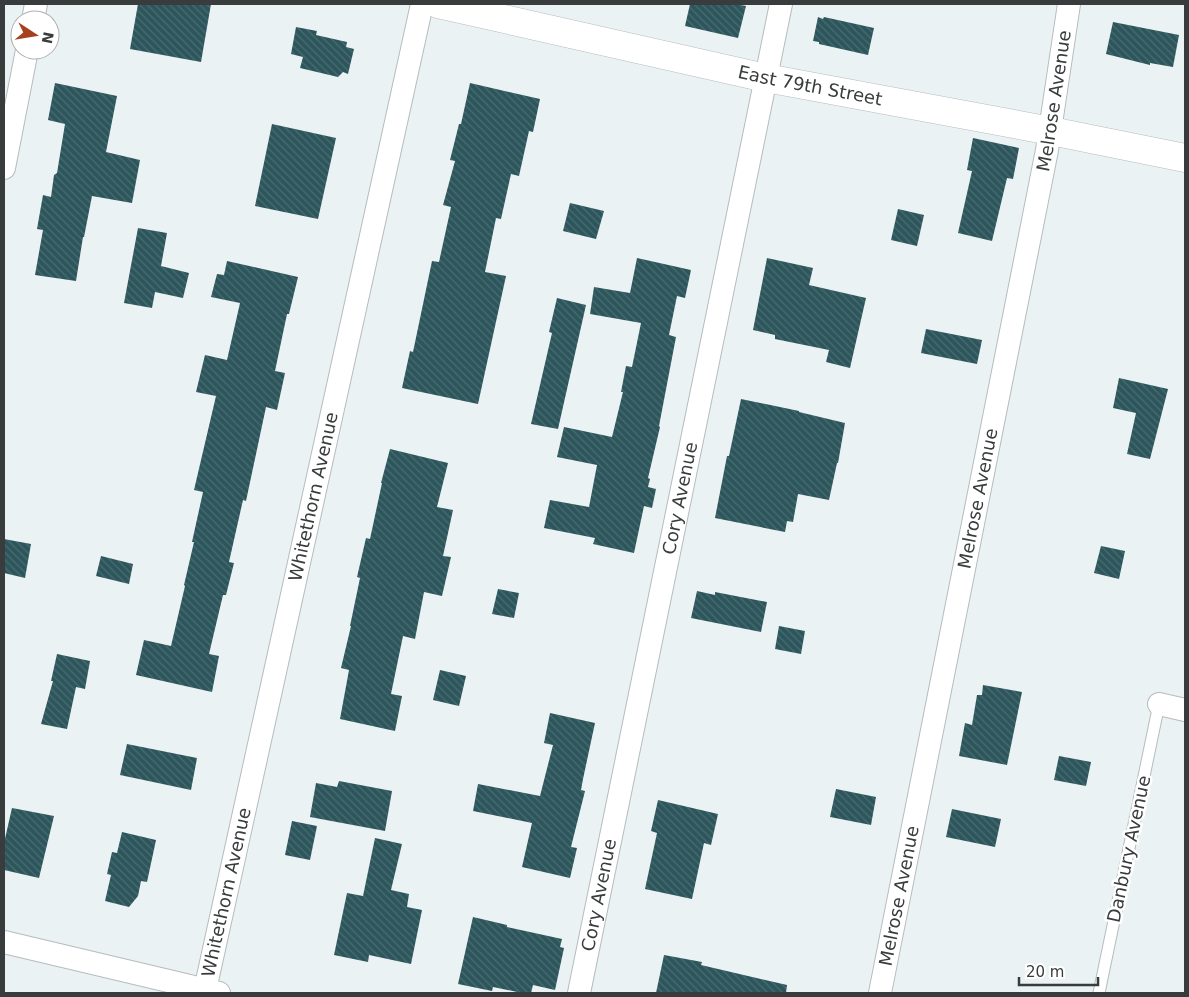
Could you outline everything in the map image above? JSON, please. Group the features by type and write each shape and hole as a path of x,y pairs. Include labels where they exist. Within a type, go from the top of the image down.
{"main road":[{"name":"East 79th Street","path":"438,4 766,78 1185,158"}],"street":[{"name":"Whitethorn Avenue","path":"212,992 422,4"},
{"name":"Cory Avenue","path":"579,993 781,4"},
{"name":"Melrose Avenue","path":"880,993 1051,131 1070,4"},
{"path":"4,168 25,60"},
{"path":"1159,704 1185,710"},
{"path":"4,942 212,992"}],"lane":[{"name":"Danbury Avenue","path":"1099,993 1159,704"}],"building":[{"path":"138,4 211,4 201,62 130,49"},
{"path":"690,4 735,4 746,6 738,38 685,26"},
{"path":"818,17 874,28 868,55 813,41"},
{"path":"1113,22 1179,35 1173,67 1150,63 1150,65 1106,54"},
{"path":"296,27 317,31 316,35 347,42 346,47 354,49 348,74 343,72 338,77 300,68 303,57 291,54"},
{"path":"55,83 117,96 106,152 140,160 132,203 92,196 76,281 35,275 43,230 37,229 43,195 51,197 65,124 48,120"},
{"path":"470,83 540,99 533,132 529,131 519,176 511,174 501,219 496,218 485,272 506,276 478,404 402,388 410,351 413,352 432,261 439,262 451,207 443,205 455,161 450,160 459,124 461,124"},
{"path":"272,124 336,138 318,219 255,206"},
{"path":"973,138 1019,148 1013,179 1007,178 992,241 958,233 972,171 967,170"},
{"path":"570,203 604,211 596,239 563,231"},
{"path":"898,209 924,215 917,246 891,240"},
{"path":"138,228 167,233 161,266 189,273 183,298 155,292 152,308 124,303"},
{"path":"637,258 691,270 685,298 677,296 669,335 676,337 660,427 648,478 650,479 648,487 656,489 652,508 644,506 634,553 593,544 595,538 544,528 550,500 589,507 597,465 557,457 564,427 612,437 623,392 621,392 626,366 632,367 641,323 590,314 594,287 630,293"},
{"path":"767,258 813,268 809,285 866,298 850,368 826,362 829,350 775,339 775,335 753,330"},
{"path":"227,261 298,277 289,314 287,314 275,371 285,373 277,410 266,407 246,501 243,500 229,562 234,563 226,595 223,595 209,654 219,656 212,692 136,675 144,640 171,646 185,586 203,492 194,490 216,396 196,392 205,355 227,360 240,303 211,297 217,274 224,275"},
{"path":"557,298 586,305 558,429 531,424 552,333 549,332"},
{"path":"926,329 982,340 977,364 921,353"},
{"path":"1119,378 1168,389 1150,459 1127,454 1136,413 1113,408"},
{"path":"741,399 845,423 829,500 798,494 793,522 787,521 785,532 715,518 727,456 729,456"},
{"path":"390,449 448,463 437,507 453,510 443,556 451,557 442,596 424,592 415,639 403,636 391,694 402,696 395,731 340,719 349,670 341,668 360,578 357,577 366,538 370,539"},
{"path":"4,539 31,544 25,578 4,573"},
{"path":"1101,546 1125,551 1119,579 1094,573"},
{"path":"101,556 133,564 129,584 96,576"},
{"path":"498,589 519,593 514,618 492,614"},
{"path":"697,591 715,595 715,592 767,602 761,632 691,618"},
{"path":"779,626 805,631 801,654 775,649"},
{"path":"57,654 90,661 85,689 76,687 67,729 41,724 53,681 51,681"},
{"path":"440,670 466,676 459,706 433,700"},
{"path":"983,685 1022,692 1007,765 959,756 965,723 972,725 977,695 982,695"},
{"path":"550,713 595,723 581,790 585,791 571,847 577,848 570,878 522,867 532,823 473,811 478,784 540,796 553,745 544,743"},
{"path":"127,744 197,758 191,790 120,775"},
{"path":"1059,756 1091,762 1086,786 1054,780"},
{"path":"339,781 392,791 385,831 310,817 316,783 337,787"},
{"path":"836,789 876,797 871,825 830,817"},
{"path":"658,800 718,814 711,845 704,843 692,899 645,889 657,833 651,831"},
{"path":"12,808 54,816 39,878 4,870 4,843"},
{"path":"952,809 1001,819 995,847 946,837"},
{"path":"292,821 317,826 310,860 285,855"},
{"path":"122,832 156,840 147,882 141,881 138,896 129,907 105,901 111,875 107,874 112,852 117,853"},
{"path":"375,838 402,844 391,890 409,894 407,907 422,910 411,964 369,955 368,962 334,955 347,893 363,896"},
{"path":"473,917 507,925 507,927 562,939 560,947 564,948 555,990 533,985 531,993 522,993 493,987 492,991 458,984"},
{"path":"664,955 702,962 701,965 787,985 786,993 656,993"}]}
